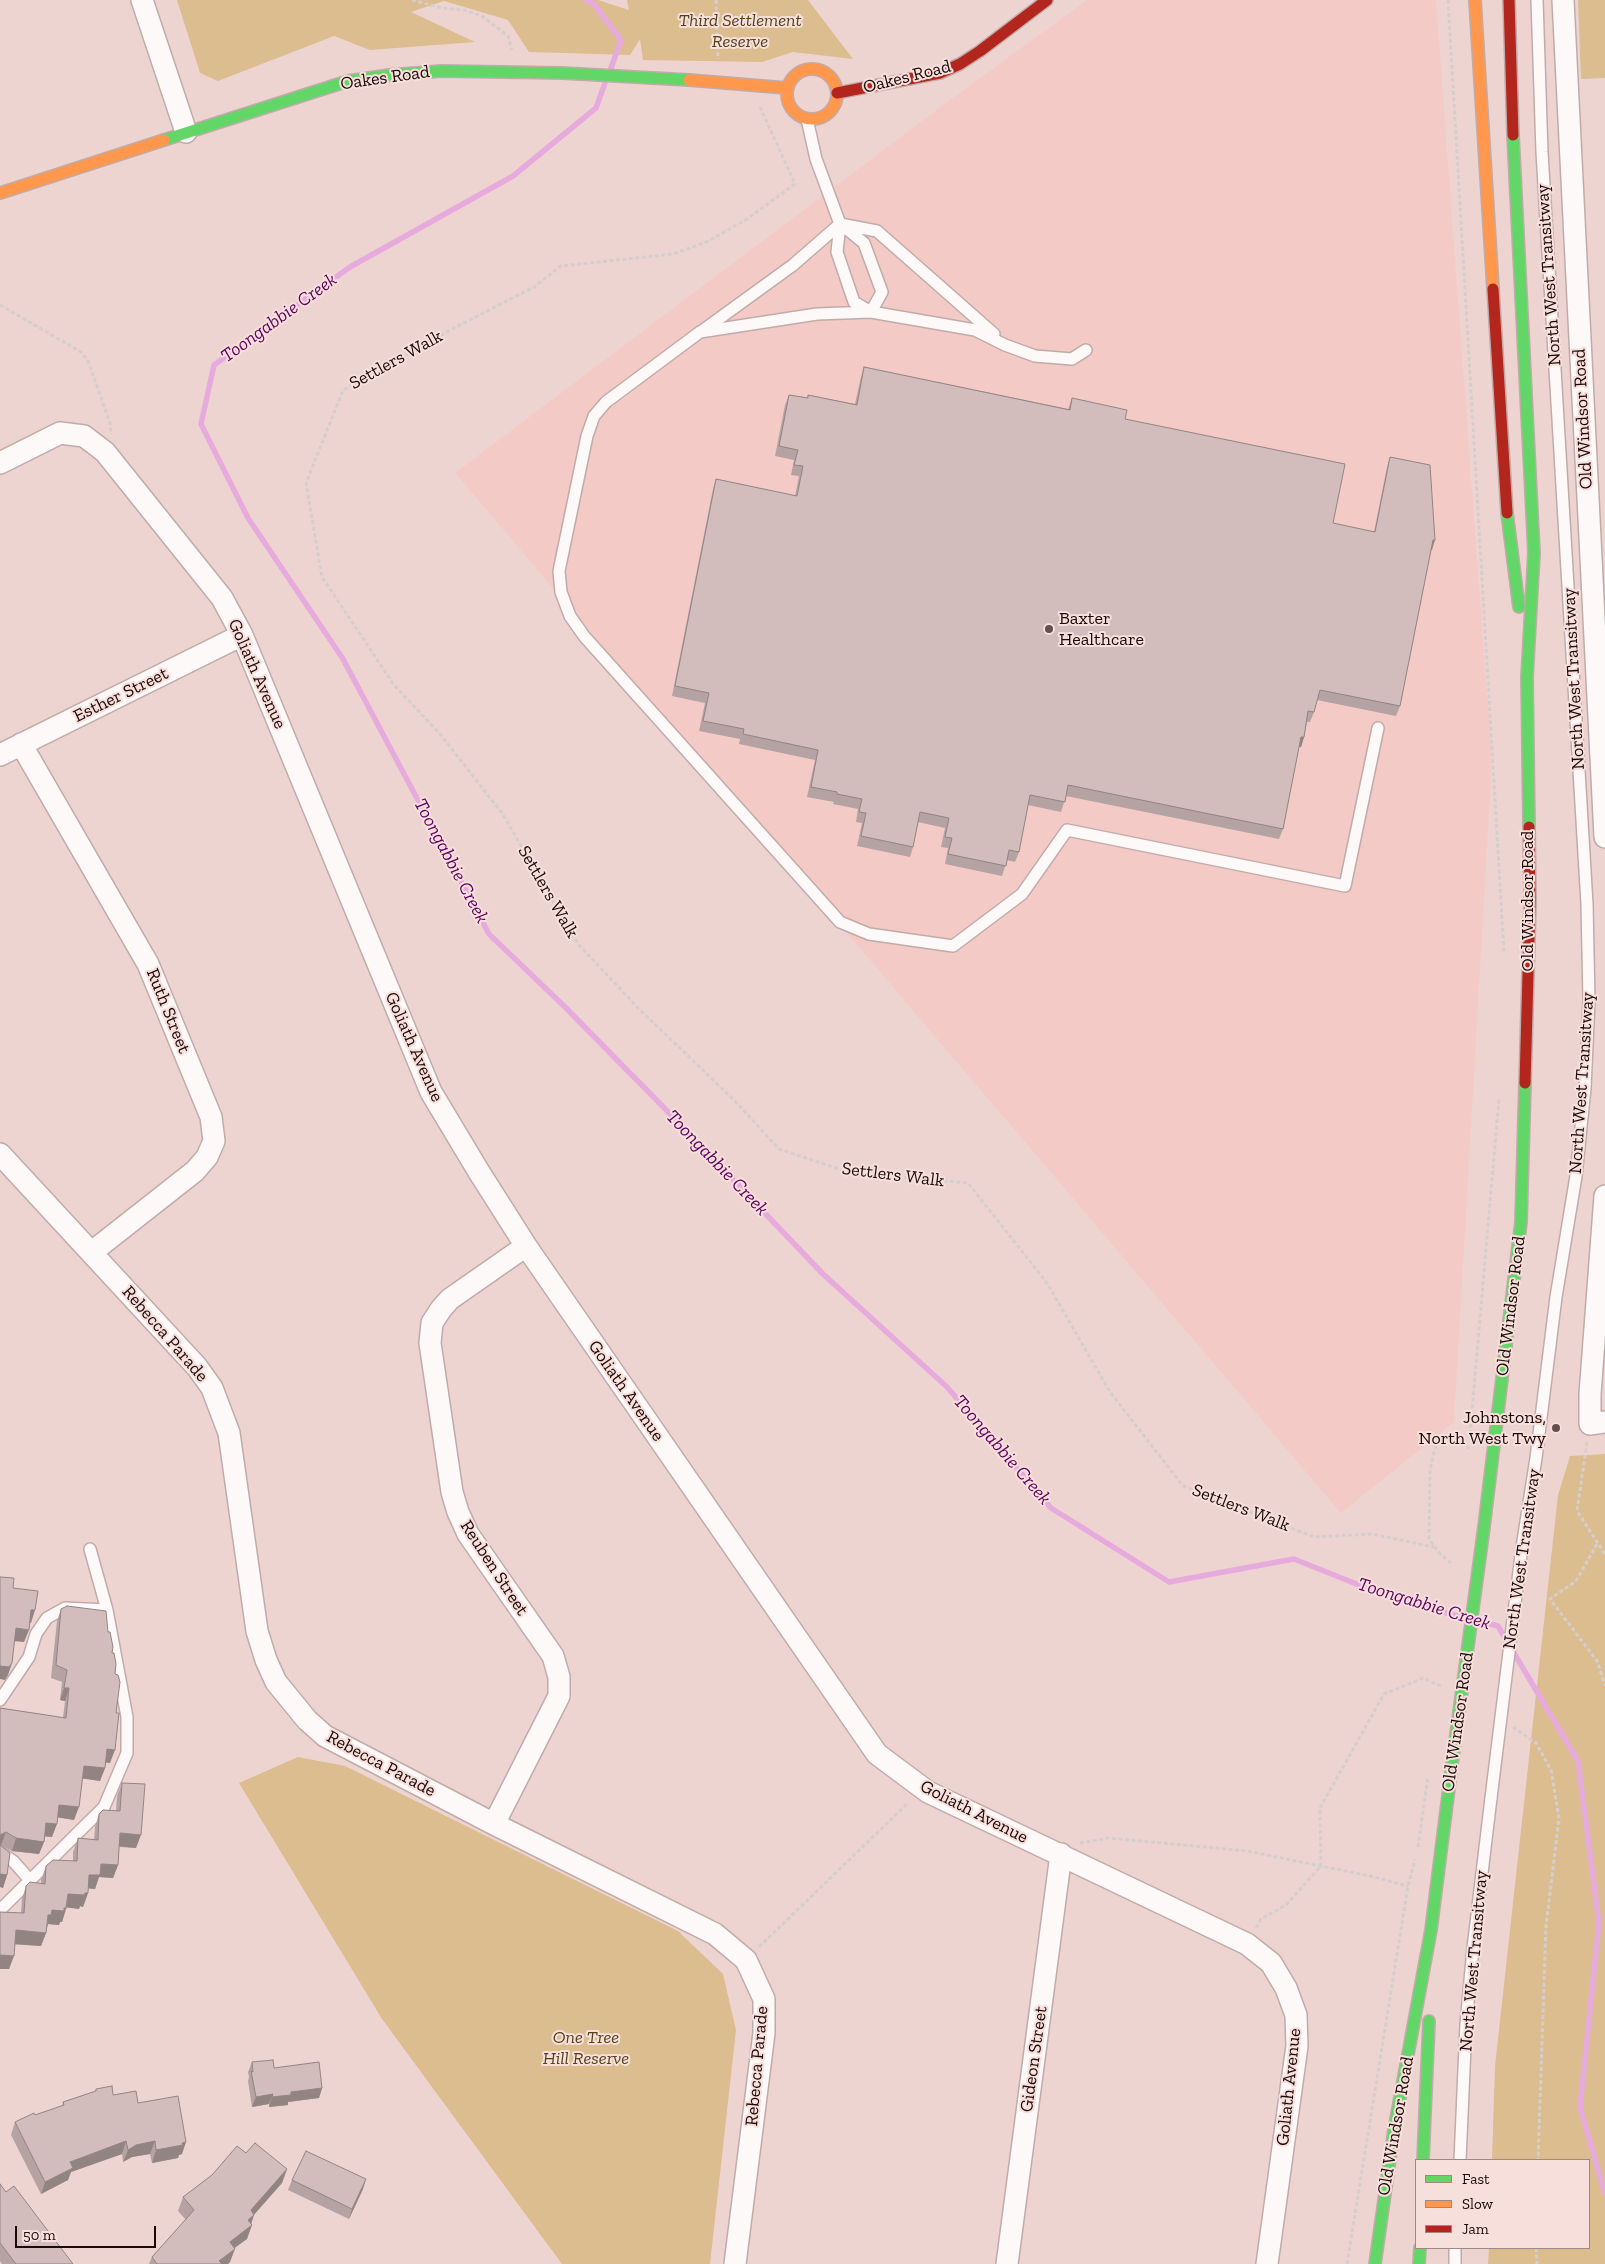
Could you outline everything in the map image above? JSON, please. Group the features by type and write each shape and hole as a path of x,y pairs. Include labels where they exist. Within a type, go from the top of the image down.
{"main road":[{"name":"Oakes Road","path":"837,93 940,73 960,64 980,51 1047,0"},
{"name":"Old Windsor Road","path":"1475,0 1506,505 1527,678"},
{"name":"Old Windsor Road","path":"1375,2264 1394,2130 1431,1930 1484,1527 1521,1222 1530,901 1527,678 1534,553 1514,168 1509,0"},
{"path":"810,69 825,73 831,79 837,93 836,101 828,114 814,120 807,119 793,111 786,97 787,88 795,75 810,69"},
{"name":"Oakes Road","path":"0,193 348,81 441,71 562,73 787,88"},
{"name":"Old Windsor Road","path":"1423,2159 1431,1930"},
{"path":"1419,2264 1420,2249"}],"street":[{"path":"142,0 186,132"},
{"name":"Old Windsor Road","path":"1563,0 1605,837"},
{"name":"Goliath Avenue","path":"0,463 60,433 84,436 105,452 222,598 242,635 431,1092 526,1246 877,1754 923,1788 1247,1944 1271,1962 1286,1988 1296,2015 1297,2046 1267,2264"},
{"name":"Esther Street","path":"0,755 242,635"},
{"name":"Ruth Street","path":"21,744 148,964 212,1117 214,1141 207,1157 195,1171 92,1252"},
{"name":"Rebecca Parade","path":"0,1154 197,1367 212,1388 229,1433 258,1631 266,1660 276,1682 307,1720 325,1736 494,1824 714,1934 746,1960 764,1998 764,2033 735,2264"},
{"path":"1598,1423 1590,1394 1605,1196"},
{"name":"Reuben Street","path":"494,1824 558,1696 559,1676 553,1656 468,1534 458,1512 452,1492 430,1343 432,1323 446,1304 526,1246"},
{"name":"Gideon Street","path":"1007,2264 1061,1854"}],"lane":[{"name":"North West Transitway","path":"1460,2159 1466,2024 1472,1948 1522,1546 1536,1458 1556,1297 1576,1176 1585,1088 1589,1002 1586,895 1542,152 1537,0"},
{"path":"807,119 816,159 840,224 837,252 854,302 871,312"},
{"path":"840,224 864,242 882,292 871,312"},
{"path":"840,224 793,265 606,402 594,416 586,436 559,571 561,592 570,616 584,636 840,922 869,934 953,946 1022,894 1067,830 1345,886 1378,728"},
{"path":"840,224 877,231 1005,345"},
{"path":"700,332 817,314 871,312 975,330 1005,345 1035,356 1072,359 1086,350"},
{"path":"0,1910 104,1807 127,1753 126,1717 107,1610 90,1549"},
{"path":"0,1700 29,1657 36,1634 47,1618 65,1608 107,1610"},
{"path":"0,1852 12,1861 30,1880"},
{"path":"1455,2249 1455,2264"}],"path":[{"path":"412,0 442,8 464,10 482,16 508,36 514,57"},
{"path":"716,0 718,54"},
{"path":"1448,0 1504,954"},
{"name":"Settlers Walk","path":"760,106 795,184 747,219 709,241 672,254 562,266 534,287 452,328 342,390 306,483 322,577 394,685 440,734 502,813 578,944 639,1009 734,1100 779,1149 848,1172 968,1183 1047,1283 1110,1392 1183,1486 1314,1537 1372,1534 1434,1547"},
{"path":"0,305 9,308 81,352 88,361 110,423 111,434 105,452"},
{"path":"1468,1455 1500,1091"},
{"path":"1598,1423 1577,1511 1605,1554"},
{"path":"1451,1563 1434,1547 1429,1539 1430,1470 1437,1440 1448,1435 1461,1437 1469,1448"},
{"path":"1597,1544 1576,1581 1550,1599 1597,1661 1605,1685"},
{"path":"1247,1944 1261,1919 1286,1905 1321,1866 1320,1808 1384,1694 1423,1678"},
{"path":"1536,1743 1551,1770 1559,1818 1546,1926 1538,2159"},
{"path":"746,1960 923,1788"},
{"path":"1061,1854 1072,1845 1109,1838 1247,1851 1370,1876 1408,1886"},
{"path":"1347,2264 1408,1886 1418,1847"},
{"path":"1536,2249 1538,2264"}],"shaded area":[{"path":"1087,0 1436,0 1492,761 1454,1422 1341,1513 455,473 935,111"}],"green space":[{"name":"Third Settlement Reserve","path":"177,0 598,0 629,10 627,0 808,0 853,59 793,52 762,62 643,60 640,39 630,55 529,52 508,20 444,1 411,12 475,42 370,50 334,36 218,81 200,73"},
{"path":"1578,0 1605,0 1605,78 1581,79"},
{"path":"1605,1454 1605,2264 1488,2264 1489,2249 1590,2249 1590,2159 1492,2159 1495,2066 1558,1495 1570,1456"},
{"name":"One Tree Hill Reserve","path":"298,1757 345,1766 678,1931 723,1974 736,2030 710,2264 562,2264 382,2019 239,1783"}],"building":[{"name":"Baxter Healthcare","path":"864,367 1070,410 1072,398 1127,410 1125,419 1345,464 1333,523 1375,532 1390,457 1430,465 1435,540 1433,540 1400,706 1320,690 1314,712 1308,711 1304,737 1301,737 1283,829 1068,785 1065,802 1030,795 1019,852 1009,850 1006,866 948,854 952,838 945,837 949,818 920,812 913,847 861,836 866,813 859,812 862,799 811,787 818,750 743,734 744,729 703,721 709,693 675,686 716,479 797,496 803,466 794,465 798,450 779,446 789,395 808,398 808,395 857,405"},
{"path":"0,1577 14,1578 13,1588 38,1591 35,1610 31,1610 29,1630 16,1628 12,1663 9,1667 0,1666"},
{"path":"67,1606 106,1611 108,1632 110,1632 113,1647 112,1653 114,1653 116,1664 115,1674 118,1675 120,1682 116,1713 119,1713 115,1750 107,1749 105,1768 84,1766 79,1807 59,1805 57,1824 46,1823 44,1842 16,1838 6,1832 0,1835 0,1708 66,1718 69,1688 64,1688 67,1670 56,1665 61,1609"},
{"path":"122,1783 145,1784 141,1835 120,1833 118,1865 101,1864 100,1875 89,1875 88,1893 84,1895 68,1894 64,1911 52,1910 51,1915 48,1915 46,1933 16,1930 14,1956 0,1955 0,1912 24,1913 26,1886 30,1882 45,1884 46,1866 53,1860 77,1861 78,1838 98,1840 99,1814 103,1810 120,1811"},
{"path":"0,1845 10,1853 7,1875 0,1874"},
{"path":"273,2060 274,2068 319,2062 322,2088 291,2092 291,2095 272,2097 273,2094 256,2097 251,2071 253,2072 252,2062"},
{"path":"112,2086 113,2095 136,2091 138,2103 178,2096 186,2142 182,2143 183,2145 156,2150 155,2141 136,2145 128,2150 126,2141 70,2162 73,2168 45,2182 15,2122 34,2113 35,2115 64,2105 63,2102 96,2091 96,2089"},
{"path":"255,2143 287,2169 251,2210 254,2215 248,2220 252,2225 230,2242 235,2249 219,2261 222,2264 157,2264 152,2257 194,2210 183,2197 212,2175 237,2146 246,2153"},
{"path":"306,2151 366,2179 352,2209 292,2180"},
{"path":"0,2184 6,2192 14,2186 73,2264 16,2264 0,2243"}],"waterway":[{"name":"Toongabbie Creek","path":"586,0 594,4 621,40 611,68"},
{"name":"Toongabbie Creek","path":"605,83 596,108 513,176 350,267 214,365 201,424 248,518 343,659 489,934 565,1007 677,1121 823,1274 947,1387 1051,1508 1169,1582 1294,1559 1389,1597 1465,1618"},
{"name":"Toongabbie Creek","path":"1479,1621 1498,1626 1578,1761 1599,1923 1580,2107 1605,2194"}],"traffic: fast":[{"path":"164,140 348,81 390,75 441,71 562,73 689,80"},
{"path":"1513,135 1534,553 1527,677 1529,827"},
{"path":"1507,513 1519,607"},
{"path":"1484,1527 1521,1222 1525,1083"},
{"path":"1451,1772 1484,1527"},
{"path":"1375,2264 1394,2130 1431,1930 1451,1772"},
{"path":"1423,2159 1429,2021"},
{"path":"1419,2264 1420,2249"}],"traffic: slow":[{"path":"1475,0 1493,289"},
{"path":"807,69 817,69 830,76 837,89 837,94 837,99 830,112 817,119 807,119 798,115 791,108 787,99 787,89 791,80 798,73 807,69"},
{"path":"689,80 787,88"},
{"path":"0,193 164,140"}],"traffic: jam":[{"path":"837,93 940,73 960,64 980,51 1047,0"},
{"path":"1509,0 1513,135"},
{"path":"1493,289 1507,513"},
{"path":"1525,1083 1530,901 1529,827"}],"place":[{"name":"Baxter Healthcare","path":"1049,629"},
{"name":"Johnstons, North West Twy","path":"1556,1428"}]}
